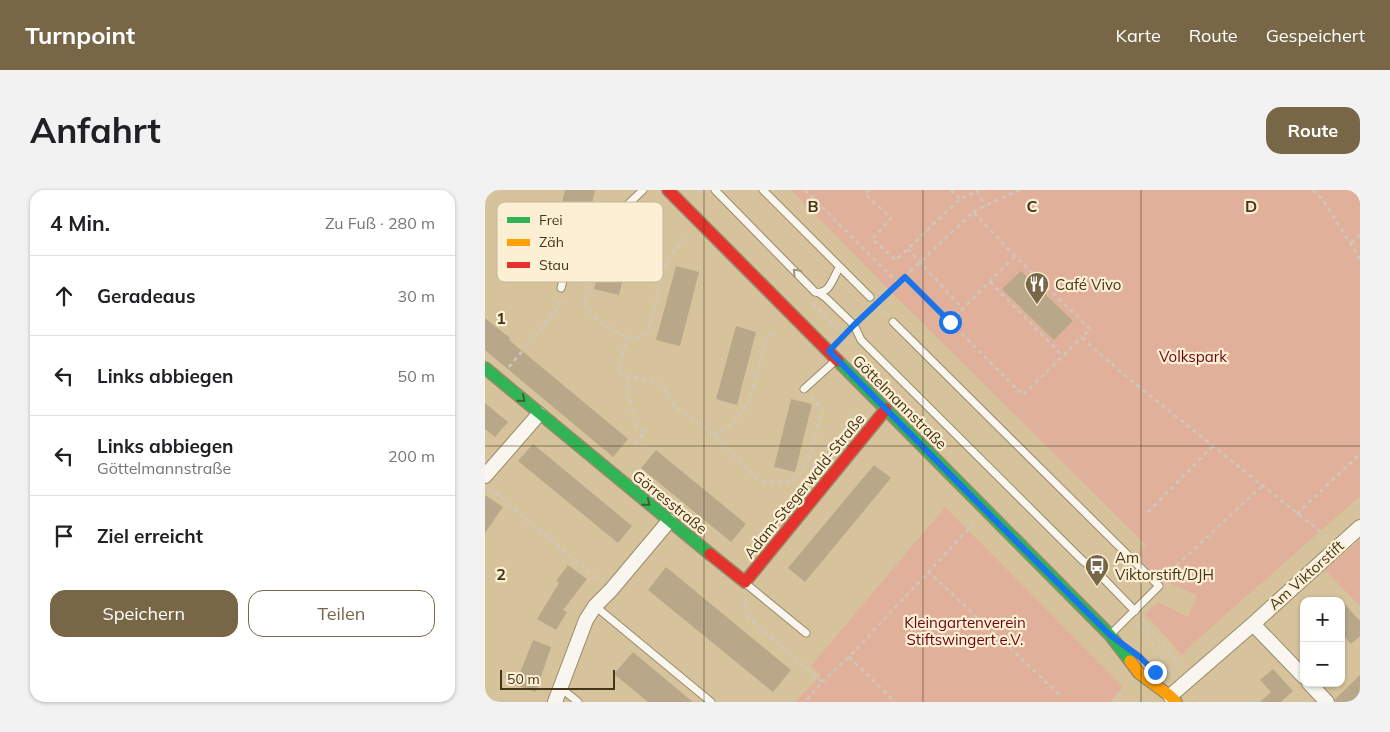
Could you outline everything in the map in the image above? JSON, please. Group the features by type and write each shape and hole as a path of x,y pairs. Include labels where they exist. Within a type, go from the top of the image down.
{"street":[{"name":"Göttelmannstraße","path":"668,190 1110,635 1148,664 1173,699"},
{"name":"Görresstraße","path":"485,368 745,582"},
{"name":"Adam-Stegerwald-Straße","path":"745,582 886,409"},
{"path":"485,476 539,414"},
{"path":"555,702 586,620 595,606 611,590 669,521"},
{"name":"Am Viktorstift","path":"1173,699 1189,678 1253,624 1360,528"},
{"path":"1253,624 1300,673"},
{"name":"Göttelmannstraße","path":"1110,635 1139,673 1173,699"},
{"path":"1313,687 1327,702"}],"lane":[{"path":"630,202 643,190"},
{"path":"715,190 815,292 826,298 854,325 861,340 1135,611"},
{"path":"763,190 870,297"},
{"path":"819,293 824,292 840,267"},
{"path":"561,288 563,282"},
{"path":"893,322 1159,586 1110,635"},
{"path":"805,389 833,355"},
{"path":"745,582 806,633"},
{"path":"595,606 711,702"},
{"path":"561,688 578,702"}],"path":[{"path":"805,190 898,283"},
{"path":"869,190 865,194 891,218 872,240 896,260 960,199 977,191 985,206"},
{"path":"951,190 960,199"},
{"path":"833,355 854,325 973,212 1020,190"},
{"path":"1313,190 1323,200 1360,259"},
{"path":"905,277 1023,395 1090,330 973,212"},
{"path":"1351,243 1360,235"},
{"path":"663,274 665,266 676,248 689,236"},
{"path":"908,249 963,309"},
{"path":"950,322 1015,256"},
{"path":"588,282 585,298 588,309 599,322 615,332 638,338 643,337 647,333 651,324 661,282"},
{"path":"990,282 1063,356"},
{"path":"499,380 559,307 561,288"},
{"path":"877,304 893,322"},
{"path":"713,434 732,425 749,402 766,338 775,330"},
{"path":"627,336 617,373 657,383 663,387 681,411 713,434 751,474 762,481 790,482 797,479 809,460 822,409 805,389"},
{"path":"1082,337 1122,373 1331,541"},
{"path":"630,377 627,386 636,425 645,432 636,442 642,447"},
{"path":"1148,512 1213,446"},
{"path":"1297,514 1360,454"},
{"path":"809,460 828,480"},
{"path":"485,485 611,590"},
{"path":"1159,586 1177,565 1262,486"},
{"path":"805,702 975,521"},
{"path":"928,572 1062,697"},
{"path":"745,582 747,616 822,682"},
{"path":"1140,617 1189,678"},
{"path":"1137,624 1159,651 1163,663 1169,671"},
{"path":"1159,651 1164,646"},
{"path":"849,657 895,702"},
{"path":"1113,702 1124,689"},
{"path":"1193,696 1199,702"}],"green space":[{"name":"Volkspark","path":"791,190 1360,190 1360,496 1182,655 1145,614 1158,602 1188,617 1197,596 1155,576 1134,557 1146,545"},
{"name":"Kleingartenverein Stiftswingert e.V.","path":"945,507 1123,687 1110,702 795,702 821,675 811,666"},
{"path":"1360,540 1360,606 1325,570"}],"building":[{"path":"565,190 595,190 592,202 562,202"},
{"path":"676,266 699,272 680,346 656,340"},
{"name":"Café Vivo","path":"1021,271 1073,321 1054,340 1002,289"},
{"path":"596,282 622,282 619,295 594,289"},
{"path":"485,318 628,439 613,457 485,350"},
{"path":"736,326 756,332 737,405 716,399"},
{"path":"791,399 812,404 795,472 774,467"},
{"path":"485,403 508,422 495,437 485,429"},
{"path":"533,444 632,526 618,543 518,461"},
{"path":"656,450 746,524 731,542 641,468"},
{"path":"874,465 891,478 805,582 788,568"},
{"path":"485,495 503,507 485,533"},
{"path":"568,565 587,579 563,610 567,612 556,630 537,619 559,583 556,581"},
{"path":"666,567 791,670 773,692 648,590"},
{"path":"1345,604 1360,621 1360,636 1351,644 1345,637"},
{"path":"533,640 551,647 536,692 515,685"},
{"path":"633,652 693,702 648,702 614,674"},
{"path":"1273,669 1293,691 1281,702 1260,702 1271,692 1260,680"},
{"path":"1360,675 1360,702 1336,702 1335,699"}],"traffic: fast":[{"path":"838,361 1110,635 1130,661"},
{"path":"485,368 710,554"}],"traffic: slow":[{"path":"1130,661 1139,673 1176,702"}],"traffic: jam":[{"path":"668,190 838,361"},
{"path":"710,554 745,582 886,409"}],"place":[{"name":"Café Vivo","path":"1037,305"},
{"name":"Am Viktorstift/DJH","path":"1097,587"}],"route":[{"path":"950,322 905,277 829,351 1110,635 1140,657 1155,672"}]}
